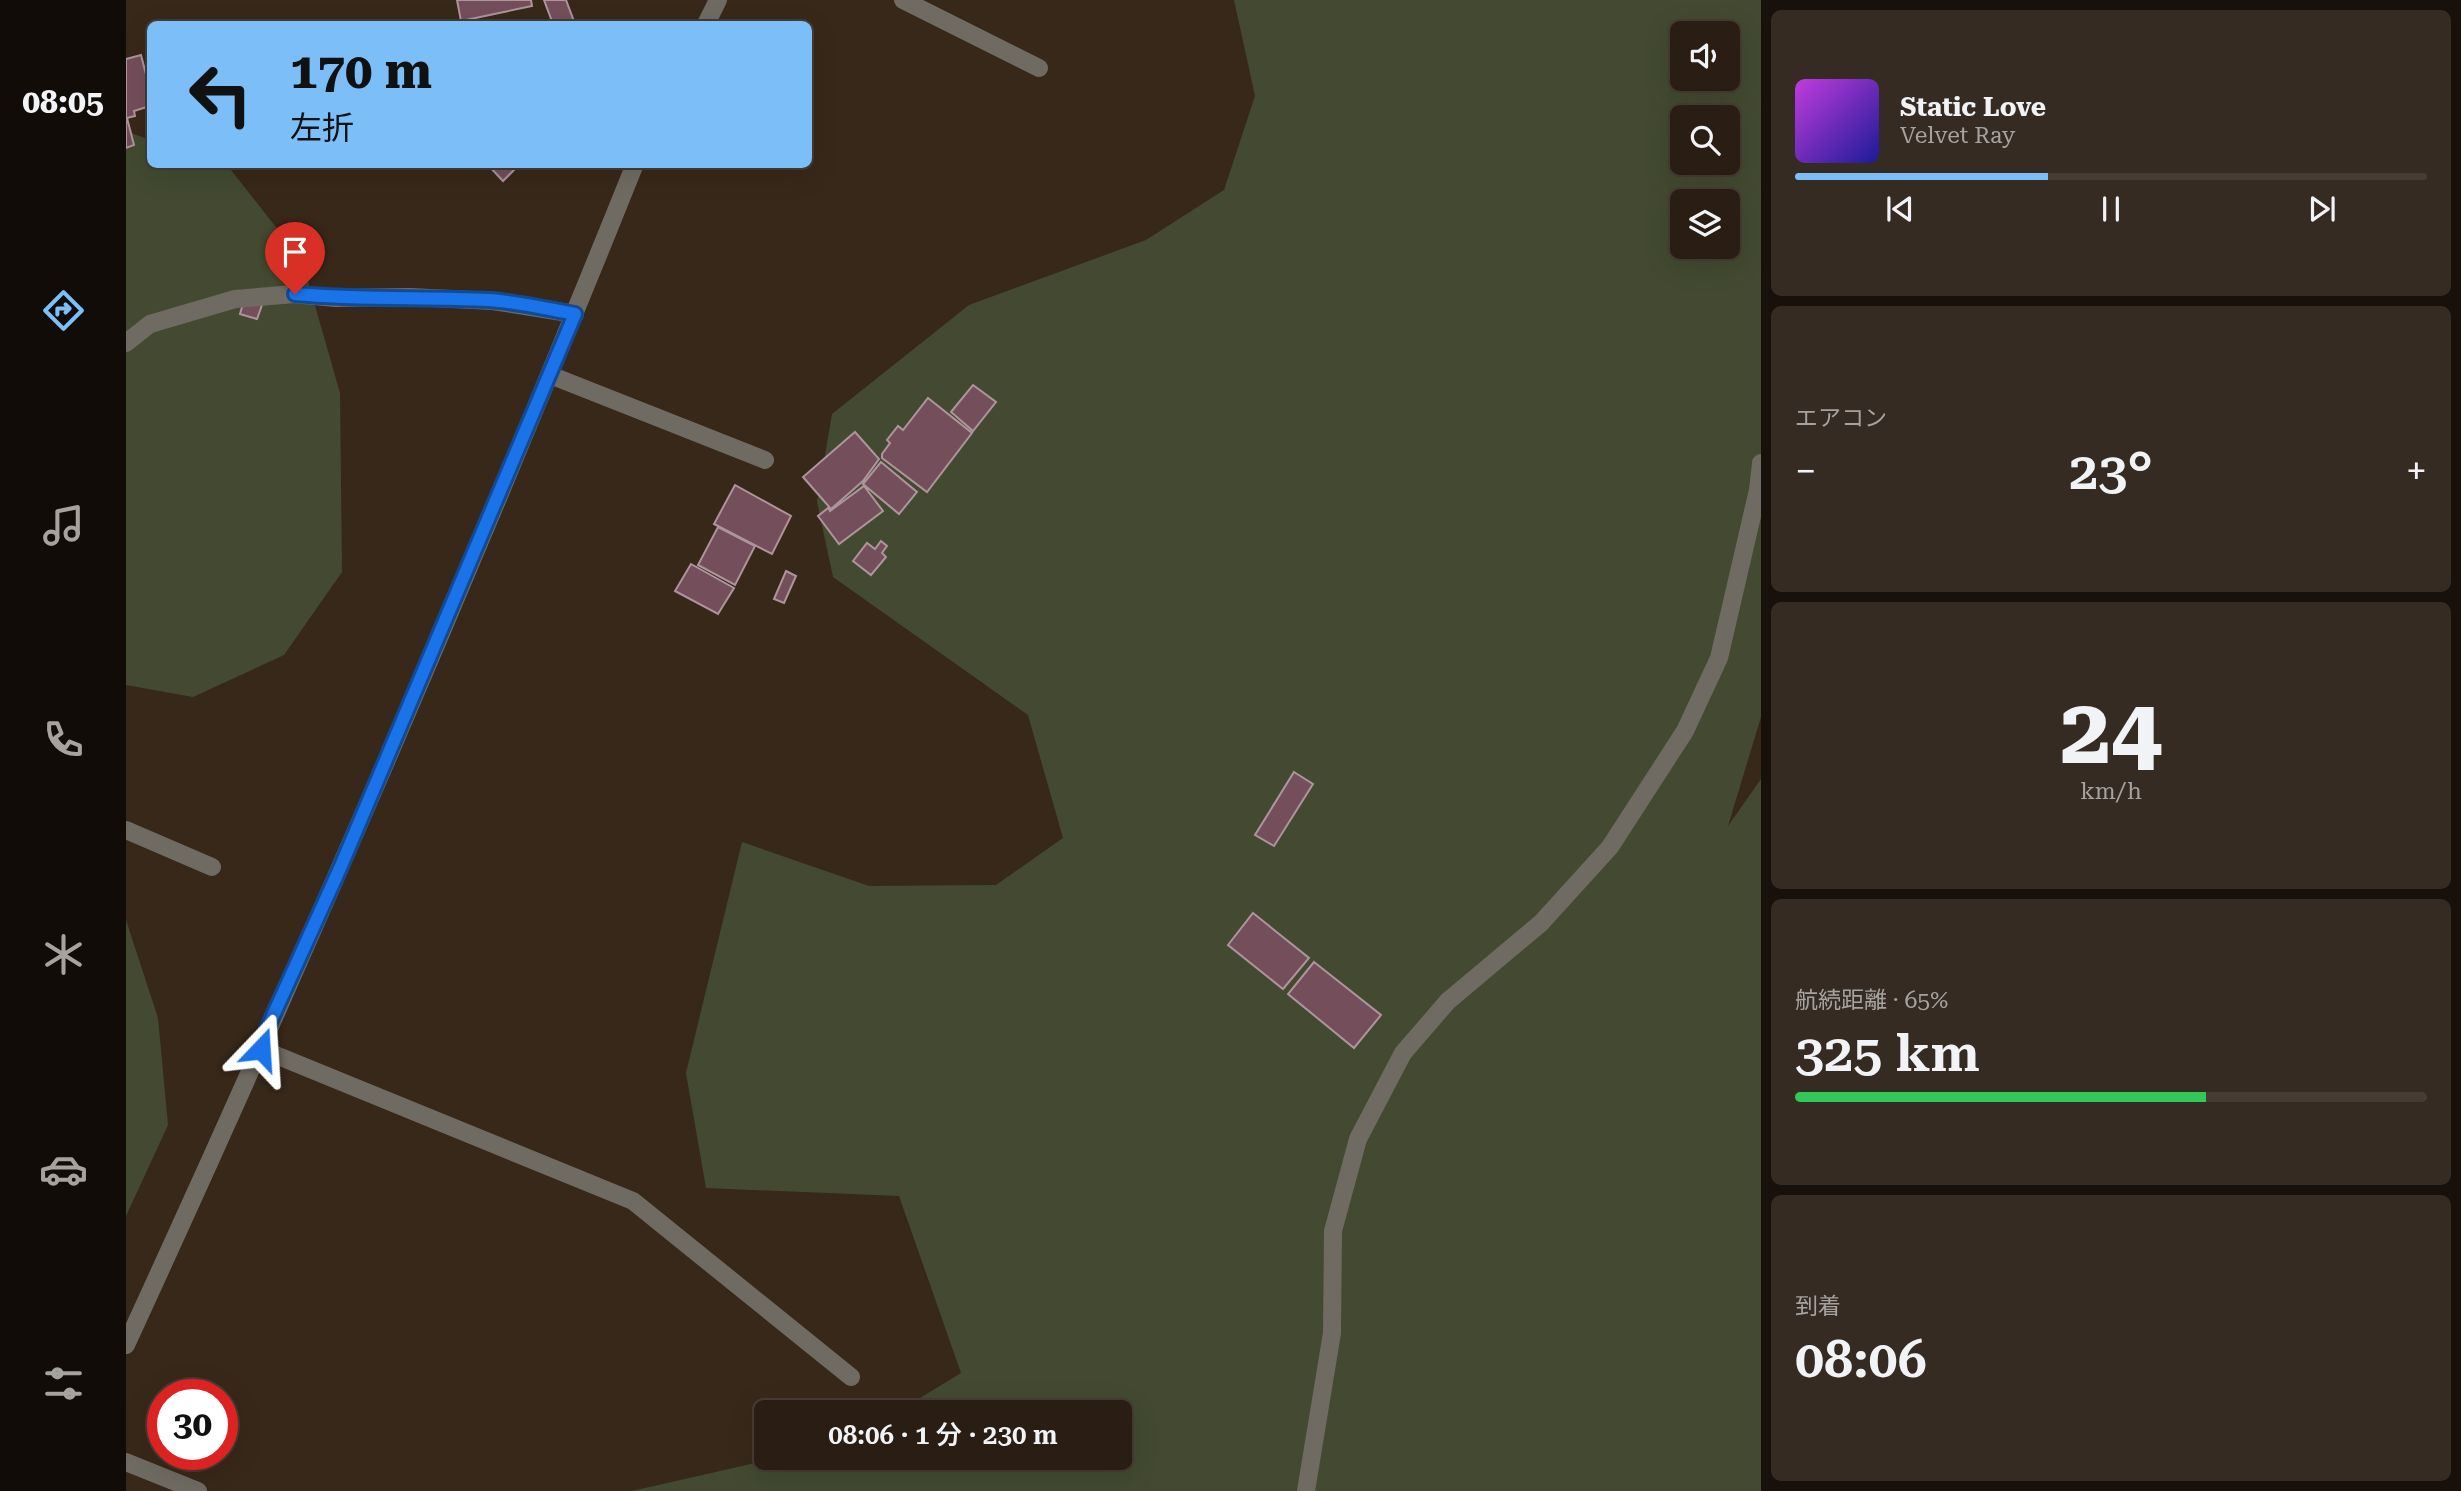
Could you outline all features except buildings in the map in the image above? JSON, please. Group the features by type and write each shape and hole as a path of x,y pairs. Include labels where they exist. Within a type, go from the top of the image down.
{"street":[{"path":"708,21 718,0"},
{"path":"903,0 1039,68"},
{"path":"126,1345 341,866 550,375 633,168"},
{"path":"126,343 150,324 236,299 295,294 335,298 410,297 493,301 575,314"},
{"path":"550,375 765,460"},
{"path":"1306,1491 1332,1333 1333,1231 1358,1139 1404,1054 1448,1001 1541,923 1609,846 1685,731 1719,658 1758,489 1761,463"},
{"path":"126,830 212,867"},
{"path":"261,1049 633,1201 851,1377"},
{"path":"126,1462 198,1491"}],"green space":[{"path":"1234,0 1761,0 1761,717 1728,826 1761,779 1761,1491 632,1491 754,1463 754,1470 1132,1470 1132,1400 917,1400 961,1373 899,1196 706,1188 686,1073 742,842 869,886 996,885 1063,838 1028,715 833,577 817,502 832,414 969,305 1146,240 1224,190 1255,96"},
{"path":"126,131 147,139 147,168 231,170 302,260 340,393 342,572 284,655 193,697 126,685"},
{"path":"126,920 158,1018 168,1125 126,1216"}],"route":[{"path":"261,1049 267,1029 341,866 575,314 493,301 410,297 335,298 295,294"}]}
